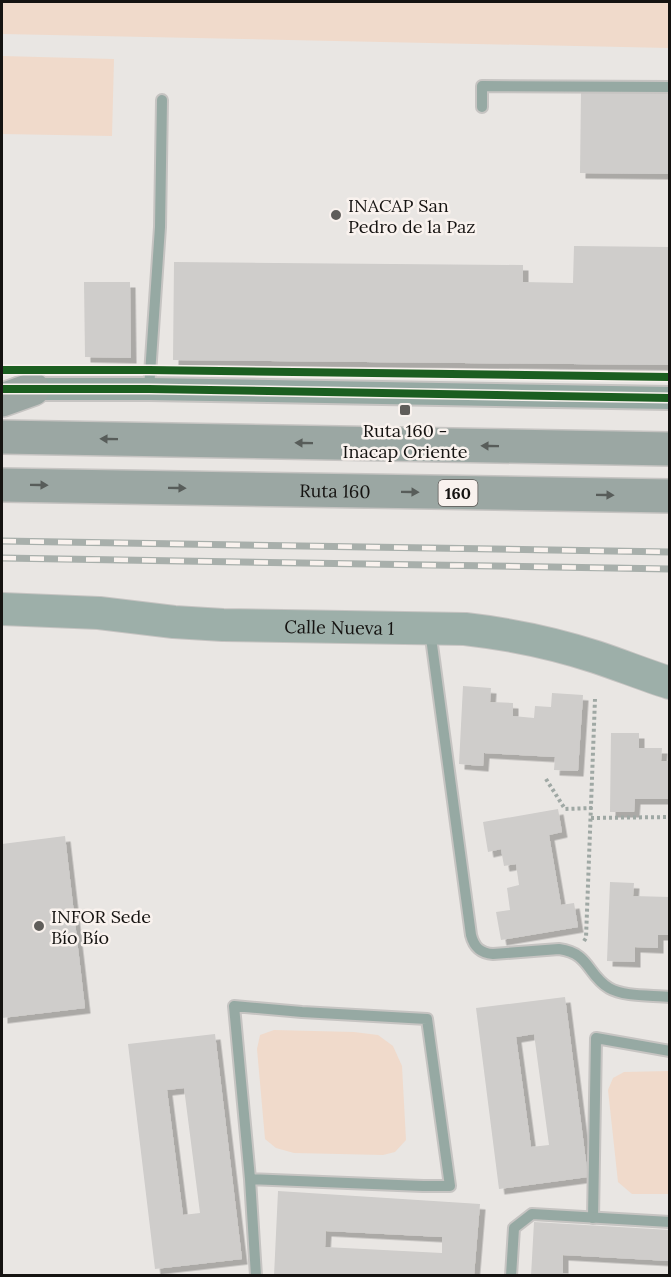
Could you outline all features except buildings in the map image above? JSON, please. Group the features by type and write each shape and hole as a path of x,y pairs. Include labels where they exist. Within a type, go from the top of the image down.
{"highway":[{"path":"2,400 33,389"},
{"path":"2,437 669,449"},
{"name":"Ruta 160","path":"2,484 669,496"}],"main road":[{"name":"Calle Nueva 1","path":"2,609 99,613 224,625 465,629 494,632 597,657 669,683"}],"street":[{"path":"2,388 669,398"}],"lane":[{"path":"482,107 482,86 669,87"},
{"path":"149,389 160,227 162,100"},
{"path":"430,629 473,944 486,954 559,949 574,952 585,960 602,983 611,989 624,993 669,997"},
{"path":"250,1179 423,1186 450,1185 428,1019 234,1006 250,1179 256,1275"},
{"path":"593,1218 596,1038 669,1051"},
{"path":"511,1275 514,1228 532,1214 669,1222"}],"path":[{"path":"574,952 586,938 595,699"},
{"path":"546,779 565,809 592,808"},
{"path":"591,818 669,817"}],"shaded area":[{"path":"2,2 669,2 669,48 2,34"},
{"path":"2,56 114,59 112,136 2,134"},
{"path":"274,1030 354,1032 378,1035 393,1046 402,1066 406,1140 395,1152 383,1155 294,1153 276,1148 265,1139 257,1049 260,1035"},
{"path":"669,1071 669,1194 632,1194 618,1182 608,1090 613,1078 624,1072"}],"railway":[{"path":"2,541 670,552"},
{"path":"2,558 670,569"}],"cycle path":[{"path":"2,370 670,377"},
{"path":"2,389 149,389 670,398"}],"place":[{"name":"INACAP San Pedro de la Paz","path":"336,215"},
{"name":"Ruta 160 - Inacap Oriente","path":"405,410"},
{"name":"INFOR Sede Bío Bío","path":"39,926"}]}
